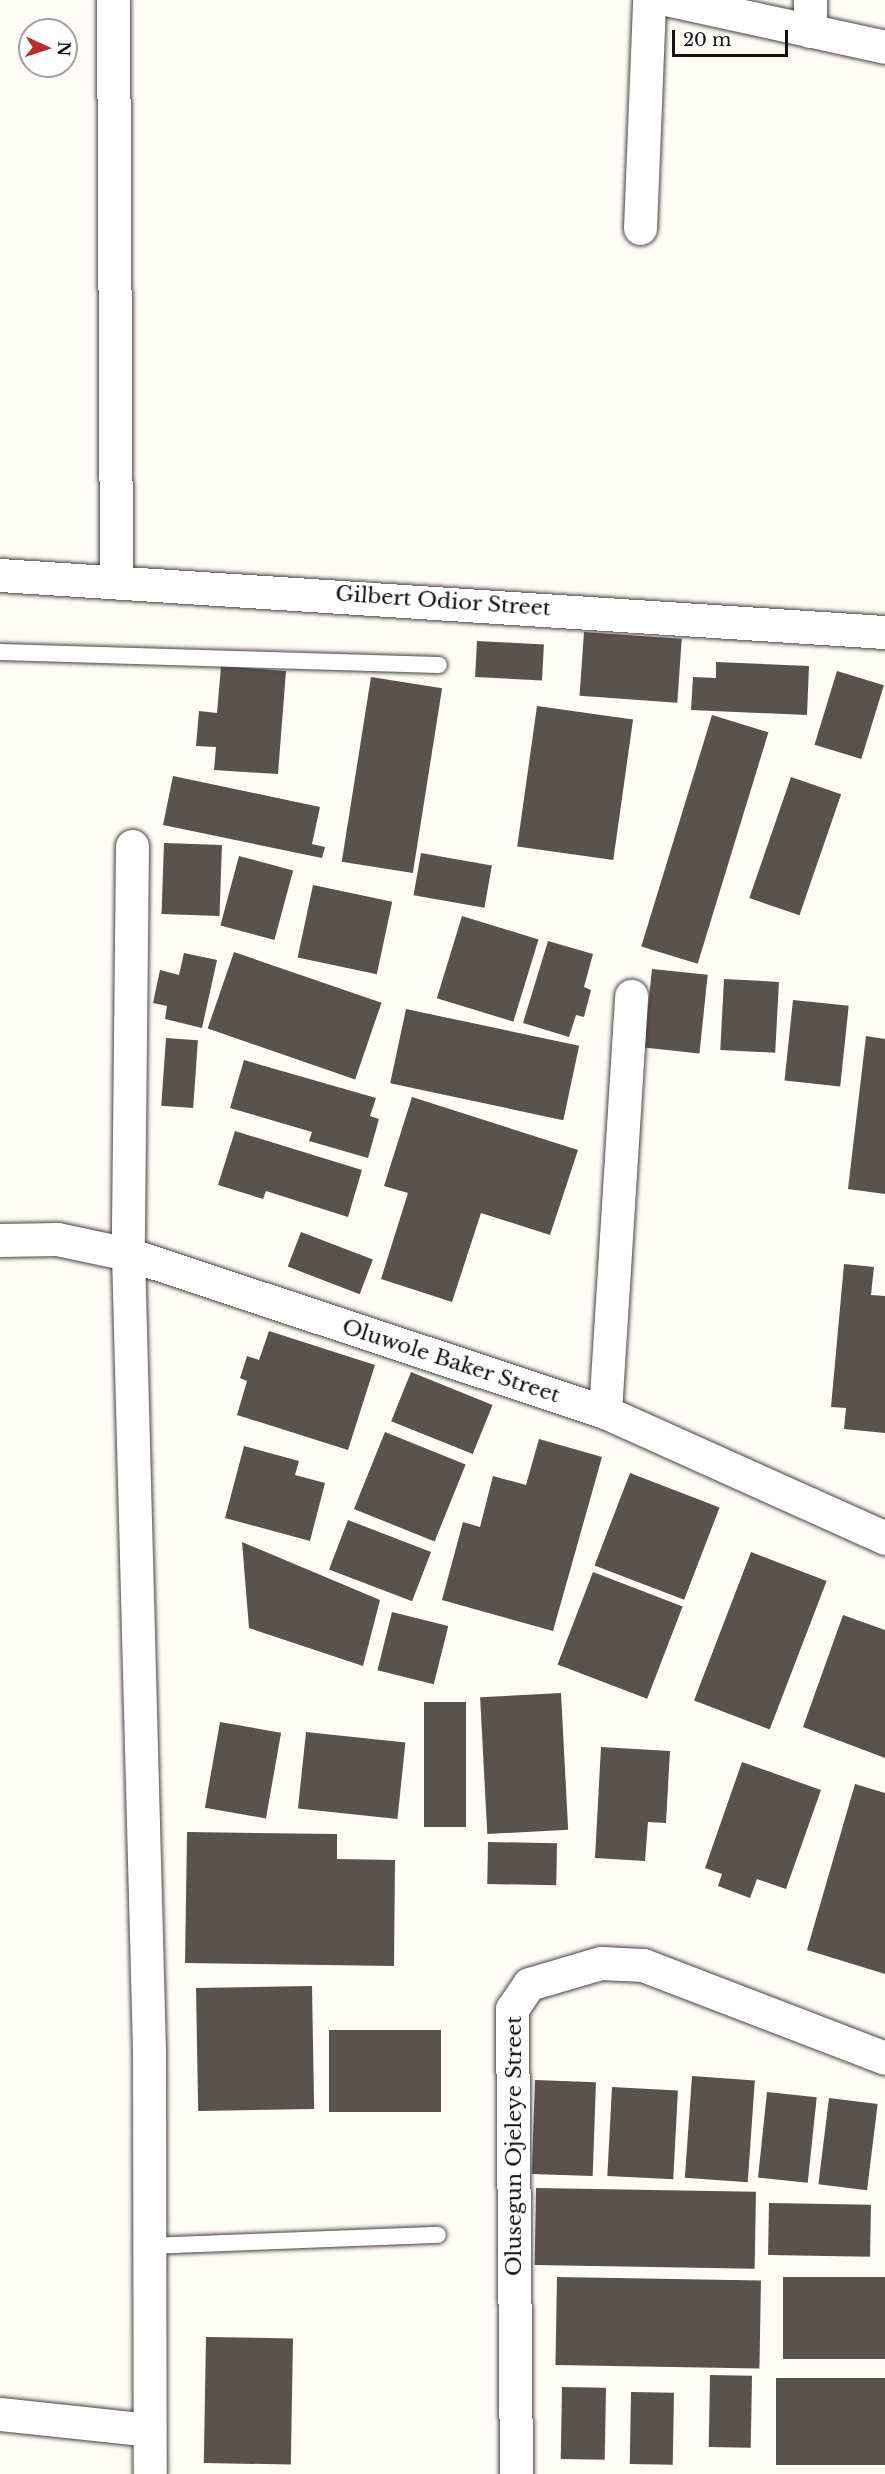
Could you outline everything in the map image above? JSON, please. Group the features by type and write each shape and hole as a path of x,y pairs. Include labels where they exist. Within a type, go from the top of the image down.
{"street":[{"path":"113,0 116,579"},
{"path":"640,228 649,0"},
{"path":"670,0 810,15 885,47"},
{"name":"Gilbert Odior Street","path":"0,575 116,579 885,632"},
{"path":"132,846 128,1254 149,2246 150,2474"},
{"path":"605,1412 632,996"},
{"name":"Oluwole Baker Street","path":"0,1240 57,1239 128,1254 605,1412 885,1538"},
{"name":"Olusegun Ojeleye Street","path":"516,2474 512,2009 529,1984 601,1963 643,1965 885,2058"},
{"path":"0,2414 149,2430"}],"lane":[{"path":"0,652 439,665"},
{"path":"149,2246 438,2235"}],"building":[{"path":"584,632 682,639 677,703 580,696"},
{"path":"477,641 544,645 542,680 475,677"},
{"path":"716,662 809,666 807,715 691,710 693,677 716,678"},
{"path":"221,666 286,671 278,774 214,770 216,747 196,746 199,711 217,713"},
{"path":"837,671 884,685 861,759 814,745"},
{"path":"371,677 442,688 413,873 342,862"},
{"path":"537,706 633,719 613,860 517,847"},
{"path":"712,715 768,732 698,964 641,946"},
{"path":"173,776 320,807 312,844 325,847 322,858 163,825"},
{"path":"791,777 841,794 799,915 749,898"},
{"path":"164,843 222,845 219,916 162,914"},
{"path":"421,853 492,866 484,908 414,895"},
{"path":"239,856 293,870 274,940 220,926"},
{"path":"313,885 392,902 377,974 298,957"},
{"path":"462,916 539,939 513,1022 437,998"},
{"path":"548,941 593,954 584,987 591,990 584,1017 576,1015 569,1037 523,1023"},
{"path":"234,952 382,1003 355,1079 208,1029"},
{"path":"184,953 217,960 202,1028 165,1019 167,1006 153,1003 160,970 179,975"},
{"path":"652,969 708,975 699,1053 644,1048"},
{"path":"724,979 779,982 775,1053 720,1050"},
{"path":"793,1000 849,1006 840,1086 785,1081"},
{"path":"406,1009 579,1046 563,1120 390,1083"},
{"path":"866,1036 885,1039 885,1194 848,1189"},
{"path":"166,1038 198,1040 193,1108 161,1106"},
{"path":"244,1060 376,1098 370,1116 379,1119 368,1158 309,1141 312,1132 230,1108"},
{"path":"412,1097 578,1150 550,1235 481,1213 452,1302 381,1279 408,1193 384,1186"},
{"path":"235,1131 362,1170 348,1217 266,1191 263,1199 218,1185"},
{"path":"301,1232 373,1260 360,1294 288,1267"},
{"path":"844,1264 874,1267 871,1295 885,1296 885,1433 844,1429 846,1408 831,1407"},
{"path":"269,1331 375,1365 348,1450 237,1415 247,1381 240,1378 247,1356 259,1360"},
{"path":"411,1372 493,1405 473,1454 391,1421"},
{"path":"385,1432 466,1465 435,1542 354,1509"},
{"path":"539,1439 602,1457 553,1631 442,1600 463,1522 480,1527 493,1476 526,1485"},
{"path":"244,1446 299,1461 295,1475 325,1483 310,1541 225,1518"},
{"path":"630,1473 720,1507 684,1600 595,1565"},
{"path":"348,1520 431,1552 412,1601 329,1569"},
{"path":"242,1542 380,1600 363,1666 249,1628"},
{"path":"751,1552 827,1581 770,1729 694,1700"},
{"path":"593,1572 683,1606 647,1699 558,1664"},
{"path":"392,1612 448,1626 434,1684 377,1670"},
{"path":"843,1615 885,1630 885,1758 803,1727"},
{"path":"561,1693 568,1830 487,1834 480,1697"},
{"path":"424,1702 466,1702 466,1827 424,1827"},
{"path":"220,1722 281,1733 266,1818 205,1808"},
{"path":"306,1732 405,1742 397,1819 298,1809"},
{"path":"601,1747 670,1751 666,1823 648,1822 645,1861 595,1858"},
{"path":"742,1762 821,1790 786,1889 757,1879 750,1898 718,1886 722,1874 705,1868"},
{"path":"855,1784 885,1793 885,1974 807,1950"},
{"path":"187,1832 337,1834 337,1859 395,1860 394,1966 185,1963"},
{"path":"488,1842 557,1843 556,1885 487,1884"},
{"path":"312,1986 314,2109 198,2111 196,1988"},
{"path":"329,2030 441,2030 441,2112 329,2112"},
{"path":"692,2076 755,2080 748,2182 685,2178"},
{"path":"535,2080 596,2082 593,2176 532,2174"},
{"path":"612,2087 678,2090 673,2179 607,2176"},
{"path":"767,2092 817,2097 808,2183 758,2178"},
{"path":"829,2098 878,2104 867,2190 818,2184"},
{"path":"536,2188 756,2192 755,2269 535,2265"},
{"path":"769,2203 871,2205 870,2257 768,2255"},
{"path":"557,2277 761,2281 759,2369 555,2365"},
{"path":"783,2277 885,2277 885,2359 783,2359"},
{"path":"206,2337 293,2339 291,2464 204,2463"},
{"path":"710,2375 752,2376 751,2448 709,2447"},
{"path":"776,2378 885,2378 885,2465 776,2465"},
{"path":"562,2387 606,2388 605,2460 561,2459"},
{"path":"631,2392 674,2393 673,2465 630,2464"}]}
